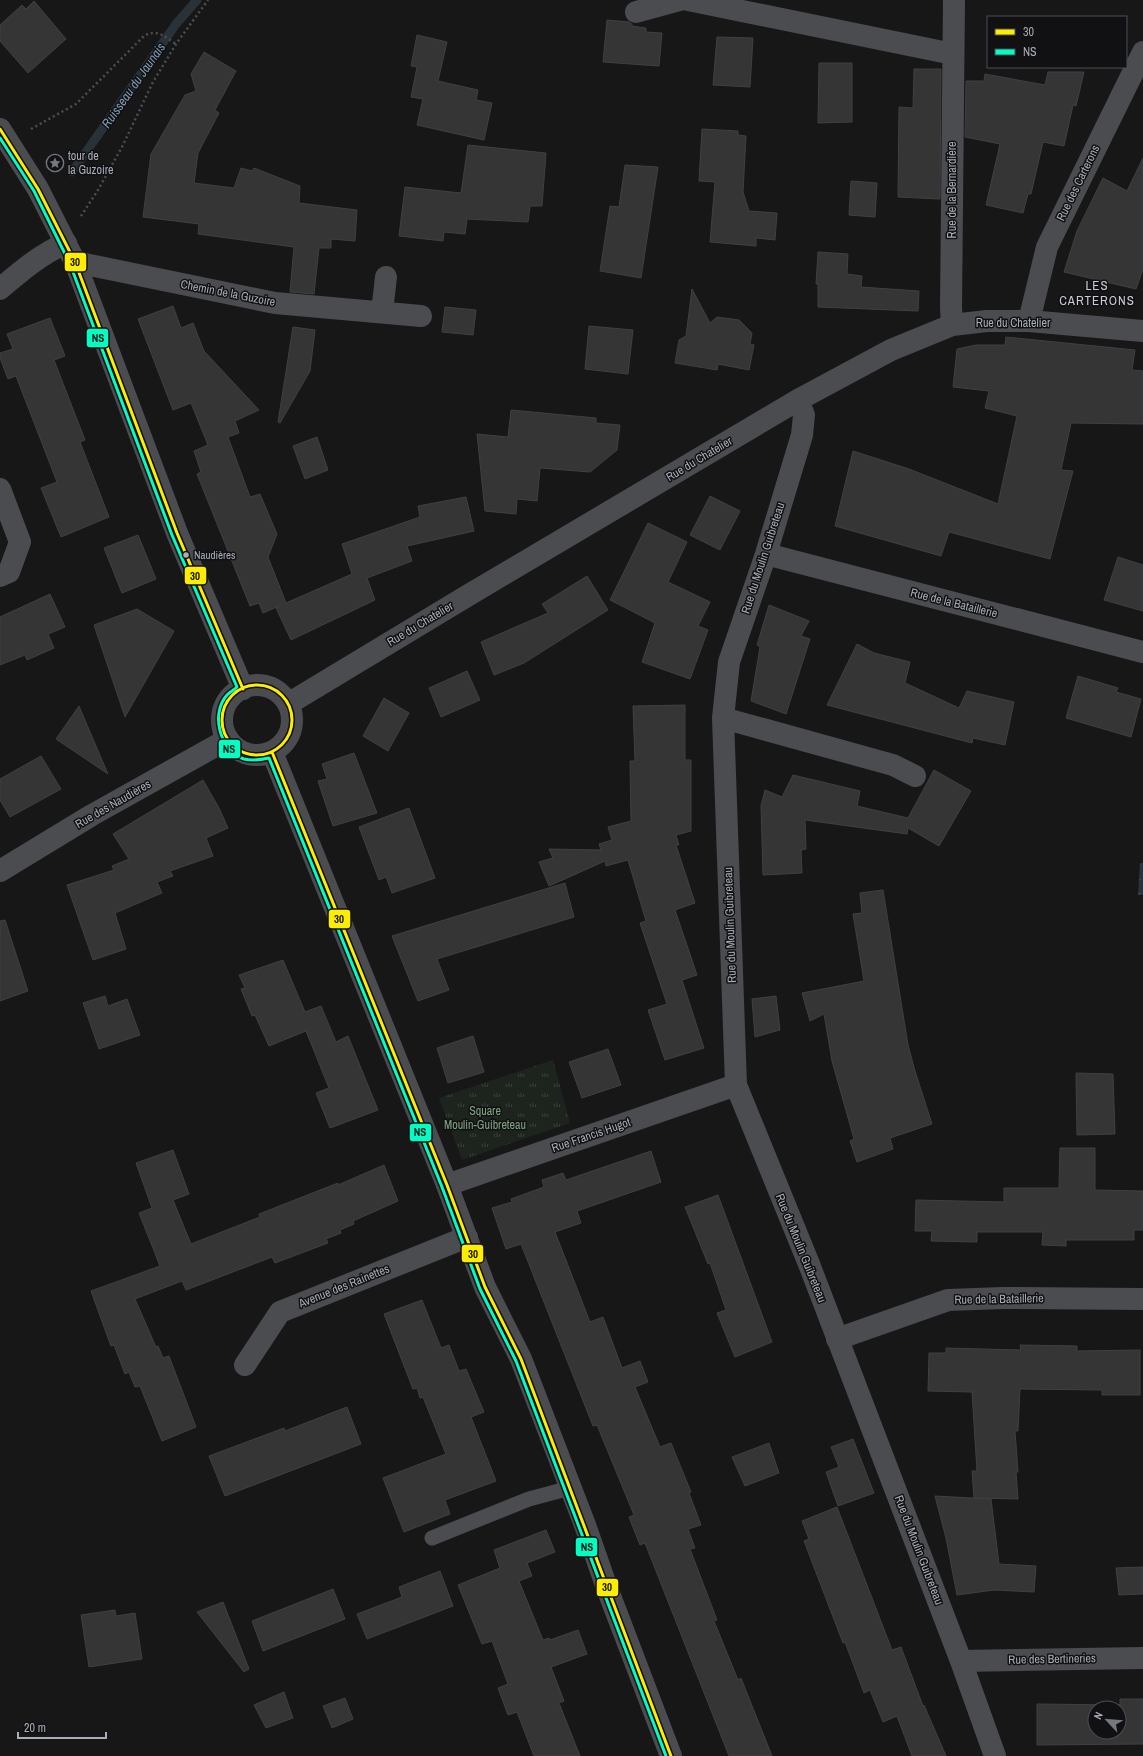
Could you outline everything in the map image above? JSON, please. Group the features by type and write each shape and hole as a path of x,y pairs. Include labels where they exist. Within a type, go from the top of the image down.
{"street":[{"path":"636,12 680,0"},
{"path":"688,0 953,54"},
{"name":"Rue de la Bernardière","path":"952,325 954,0"},
{"name":"Rue des Carterons","path":"1028,321 1047,247 1143,52"},
{"path":"3,133 38,189 75,262 177,533 243,689"},
{"path":"0,289 25,267 64,239"},
{"name":"Chemin de la Guzoire","path":"75,262 275,303 421,316"},
{"path":"382,312 386,277"},
{"name":"Rue du Chatelier","path":"288,704 798,400 891,350 952,325 987,321 1028,321 1143,331"},
{"name":"Rue du Moulin Guibreteau","path":"798,400 804,415 802,435 766,554 729,662 723,718 736,1085 837,1339 996,1756"},
{"path":"0,489 20,542 9,572 0,576"},
{"name":"Rue de la Bataillerie","path":"766,554 1143,652"},
{"path":"255,686 269,688 280,694 288,704 292,714 291,730 283,744 272,752 261,755 248,754 238,749 228,739 223,728 224,712 228,701 243,689 255,686"},
{"path":"723,718 893,765 915,776"},
{"name":"Rue des Naudières","path":"0,871 92,815 228,739"},
{"path":"272,752 447,1186 485,1287 521,1359 671,1756"},
{"name":"Rue Francis Hugot","path":"447,1186 736,1085"},
{"name":"Avenue des Rainettes","path":"245,1365 280,1312 467,1237"},
{"name":"Rue de la Bataillerie","path":"837,1339 948,1300 1003,1298 1143,1298"},
{"name":"Rue des Bertineries","path":"961,1661 1143,1658"}],"lane":[{"path":"432,1538 529,1499 570,1488"}],"path":[{"path":"64,239 78,221 98,190 122,147 153,82 176,44 208,0"},
{"path":"3,133 37,126 76,104 144,36 151,32 159,32 176,44"}],"green space":[{"name":"Square Moulin-Guibreteau","path":"553,1060 570,1123 462,1160 439,1098"}],"water":[{"path":"1140,863 1143,863 1143,895 1138,895"}],"building":[{"path":"34,1 66,39 28,73 0,41 0,25 22,5 26,9"},
{"path":"607,20 629,22 632,26 646,28 646,32 662,33 659,66 603,62"},
{"path":"417,35 447,42 438,81 478,90 476,100 492,103 484,140 417,125 423,99 411,97 417,67 411,66"},
{"path":"717,37 753,38 750,87 713,85"},
{"path":"204,52 236,71 215,110 219,113 198,153 194,183 234,188 241,168 252,171 254,168 300,186 299,203 357,210 355,241 331,239 331,248 319,248 314,294 290,292 294,247 198,234 199,224 143,217 151,154 185,95 196,91 191,74"},
{"path":"819,63 852,63 852,122 818,123"},
{"path":"914,69 941,69 940,199 898,197 899,107 913,108"},
{"path":"1048,72 1084,72 1076,106 1073,105 1064,146 1043,142 1031,194 1028,194 1023,213 986,205 1000,144 965,137 966,81 984,81 985,74 1045,85"},
{"path":"702,129 738,131 738,135 746,136 743,192 749,211 777,213 775,240 756,238 756,246 710,242 715,182 699,181"},
{"path":"468,145 546,153 542,206 530,206 528,222 467,219 465,234 444,232 443,241 399,236 405,187 461,193"},
{"path":"1143,158 1143,269 1136,289 1064,272 1077,231 1103,178 1127,191"},
{"path":"625,165 658,167 641,278 600,271 610,206 619,207"},
{"path":"851,181 877,183 875,217 849,215"},
{"path":"818,252 848,254 847,274 862,276 861,287 919,291 918,311 818,307 818,284 816,284"},
{"path":"692,289 710,323 717,317 739,320 752,333 750,344 754,345 749,370 718,364 717,370 675,363 679,340 686,336"},
{"path":"173,306 181,328 193,323 204,351 259,410 235,421 239,433 228,437 250,497 260,494 277,534 268,557 286,603 352,574 342,544 420,517 418,506 466,497 474,531 407,546 412,561 367,578 375,600 291,640 276,608 279,606 263,613 259,603 250,606 197,474 201,472 194,451 208,445 191,403 173,410 138,319"},
{"path":"445,307 476,310 473,335 442,332"},
{"path":"50,318 65,356 54,360 85,440 80,442 109,517 61,537 41,488 57,482 16,376 8,379 0,358 0,353 13,349 7,334"},
{"path":"589,326 633,330 628,374 585,369"},
{"path":"293,327 315,330 310,371 280,423 278,422"},
{"path":"1006,337 1135,350 1132,370 1143,371 1143,424 1071,423 1061,470 1073,471 1050,559 949,532 941,556 835,526 853,451 909,469 998,504 1017,416 985,408 989,391 953,387 957,349 976,345 1005,345"},
{"path":"511,410 596,418 596,423 620,425 617,450 590,472 540,468 537,501 517,499 516,514 485,511 477,434 508,437"},
{"path":"317,437 328,470 305,479 293,446"},
{"path":"710,496 740,511 720,550 690,535"},
{"path":"648,523 687,542 668,582 710,602 698,626 708,630 690,679 642,662 655,623 610,600"},
{"path":"138,535 156,579 122,593 104,548"},
{"path":"1118,557 1143,565 1143,611 1104,600"},
{"path":"587,576 608,610 524,663 494,675 481,642 548,613 542,604"},
{"path":"50,594 65,627 48,634 54,648 27,660 25,655 0,665 0,617"},
{"path":"769,605 809,621 801,636 810,639 786,714 751,701 760,647 757,645"},
{"path":"137,609 174,631 125,717 94,625"},
{"path":"857,644 874,653 910,662 905,683 959,708 967,691 1014,702 1005,745 973,738 972,743 827,705"},
{"path":"467,671 480,700 441,717 429,688"},
{"path":"1078,676 1118,688 1116,692 1141,699 1131,737 1066,718"},
{"path":"384,698 409,713 388,751 363,736"},
{"path":"685,705 685,760 691,760 691,831 676,835 679,845 676,845 695,903 675,910 697,975 682,980 704,1048 665,1060 648,1010 667,1004 640,923 646,921 628,860 606,866 605,861 549,886 539,862 553,858 549,849 601,850 599,844 612,840 608,827 631,821 630,761 635,761 633,706"},
{"path":"79,706 108,774 56,739"},
{"path":"354,753 377,813 333,826 318,781 327,779 322,764"},
{"path":"41,756 61,789 10,817 0,800 0,779"},
{"path":"934,770 971,791 939,846 908,828 907,834 805,820 806,849 801,850 802,873 763,875 761,806 765,790 782,797 793,775 860,791 857,806 908,818"},
{"path":"203,780 219,808 228,828 206,838 213,856 170,871 173,876 157,882 162,893 115,913 126,949 93,960 67,885 114,870 112,866 129,859 113,834"},
{"path":"409,808 435,878 392,893 386,877 379,880 359,827"},
{"path":"565,883 574,917 437,959 449,990 418,1001 392,936"},
{"path":"883,890 908,1045 932,1124 890,1138 893,1149 857,1162 850,1141 854,1139 832,1061 824,1014 810,1021 802,993 864,981 853,914 862,913 860,893"},
{"path":"5,920 28,991 0,1001 0,921"},
{"path":"283,960 305,1012 321,1006 336,1042 348,1036 378,1110 330,1128 316,1093 329,1088 306,1031 269,1046 255,1015 252,1016 241,989 245,988 239,975"},
{"path":"105,996 108,1006 127,999 140,1035 99,1049 83,1003"},
{"path":"776,996 780,1030 755,1037 752,999"},
{"path":"473,1036 484,1072 448,1083 437,1048"},
{"path":"608,1049 621,1085 582,1098 569,1062"},
{"path":"1076,1073 1113,1074 1115,1134 1077,1135"},
{"path":"1060,1148 1095,1148 1095,1190 1143,1191 1143,1230 1134,1230 1134,1240 1066,1240 1066,1246 1042,1245 1043,1232 977,1232 977,1242 931,1241 932,1231 915,1231 916,1200 1004,1202 1004,1188 1059,1188"},
{"path":"173,1150 189,1194 173,1200 191,1244 260,1217 259,1214 338,1183 338,1185 384,1165 398,1201 353,1221 354,1224 340,1230 341,1233 326,1239 328,1243 275,1263 272,1257 186,1290 182,1281 135,1299 156,1347 158,1346 163,1358 169,1356 196,1427 162,1441 140,1386 135,1387 129,1372 125,1374 114,1345 111,1346 91,1291 160,1266 139,1213 152,1208 136,1163"},
{"path":"651,1151 661,1182 577,1211 581,1223 555,1232 590,1322 603,1317 622,1368 640,1361 648,1382 635,1387 660,1447 671,1443 691,1492 689,1493 701,1525 688,1529 695,1548 690,1549 717,1620 714,1621 738,1680 741,1678 772,1756 729,1756 645,1543 640,1545 629,1517 634,1515 597,1425 593,1426 521,1244 506,1249 492,1208 512,1202 511,1199 544,1187 542,1180 563,1173 566,1180"},
{"path":"718,1195 772,1342 735,1357 717,1313 726,1310 710,1263 708,1264 685,1207"},
{"path":"422,1300 441,1348 449,1345 459,1371 466,1369 484,1412 471,1417 496,1481 445,1500 450,1514 404,1532 383,1478 446,1454 423,1397 420,1398 417,1388 413,1389 384,1314"},
{"path":"1020,1345 1077,1346 1077,1351 1140,1350 1140,1395 1102,1395 1102,1390 1020,1389 1018,1431 1015,1431 1018,1499 974,1498 972,1471 977,1471 972,1392 928,1391 929,1353 946,1353 946,1348 1021,1350"},
{"path":"347,1407 361,1444 225,1496 209,1456 284,1428 285,1431"},
{"path":"853,1439 874,1493 838,1506 826,1472 839,1467 831,1447"},
{"path":"769,1443 779,1473 745,1486 732,1457"},
{"path":"935,1496 991,1499 999,1564 1036,1566 1034,1592 994,1590 957,1595 946,1538"},
{"path":"837,1507 892,1650 901,1647 923,1706 924,1705 946,1756 912,1756 897,1716 883,1722 870,1690 864,1693 804,1541 809,1539 802,1521"},
{"path":"546,1530 555,1552 527,1563 532,1576 519,1581 543,1640 549,1638 550,1640 578,1630 587,1654 551,1667 564,1701 559,1703 580,1756 534,1756 517,1712 508,1715 498,1688 508,1684 492,1641 482,1644 458,1585 500,1568 494,1550"},
{"path":"1143,1567 1143,1594 1119,1595 1116,1568"},
{"path":"440,1571 453,1606 367,1639 357,1614 402,1597 399,1587"},
{"path":"333,1589 345,1619 263,1651 252,1621"},
{"path":"223,1602 249,1669 244,1672 197,1612"},
{"path":"115,1610 116,1616 135,1613 142,1659 89,1667 81,1615"},
{"path":"284,1692 293,1718 266,1728 254,1705"},
{"path":"345,1698 353,1719 332,1728 323,1706"},
{"path":"1120,1699 1143,1699 1143,1744 1037,1745 1037,1704 1087,1705 1087,1740 1127,1740 1127,1700"}],"waterway":[{"name":"Ruisseau du Jaunais","path":"72,172 176,24 197,0"}],"transit line":[{"name":"30","path":"0,129 38,189 75,262 177,533 243,689"},
{"name":"NS","path":"0,138 34,191 70,264 172,535 237,687 227,695 222,703 219,712 220,731 229,748 236,755 250,760 269,758 442,1187 480,1289 516,1361 666,1756"},
{"name":"30","path":"257,685 270,688 282,695 289,707 292,720 289,733 282,745 270,752 257,755 244,752 232,745 225,733 222,720 225,707 232,695 244,688 257,685"},
{"name":"30","path":"272,752 447,1185 485,1287 521,1359 671,1756"}],"place":[{"name":"tour de la Guzoire","path":"55,163"},
{"name":"Naudières","path":"186,555"}],"district":[{"name":"LES CARTERONS","path":"1097,292"}]}
